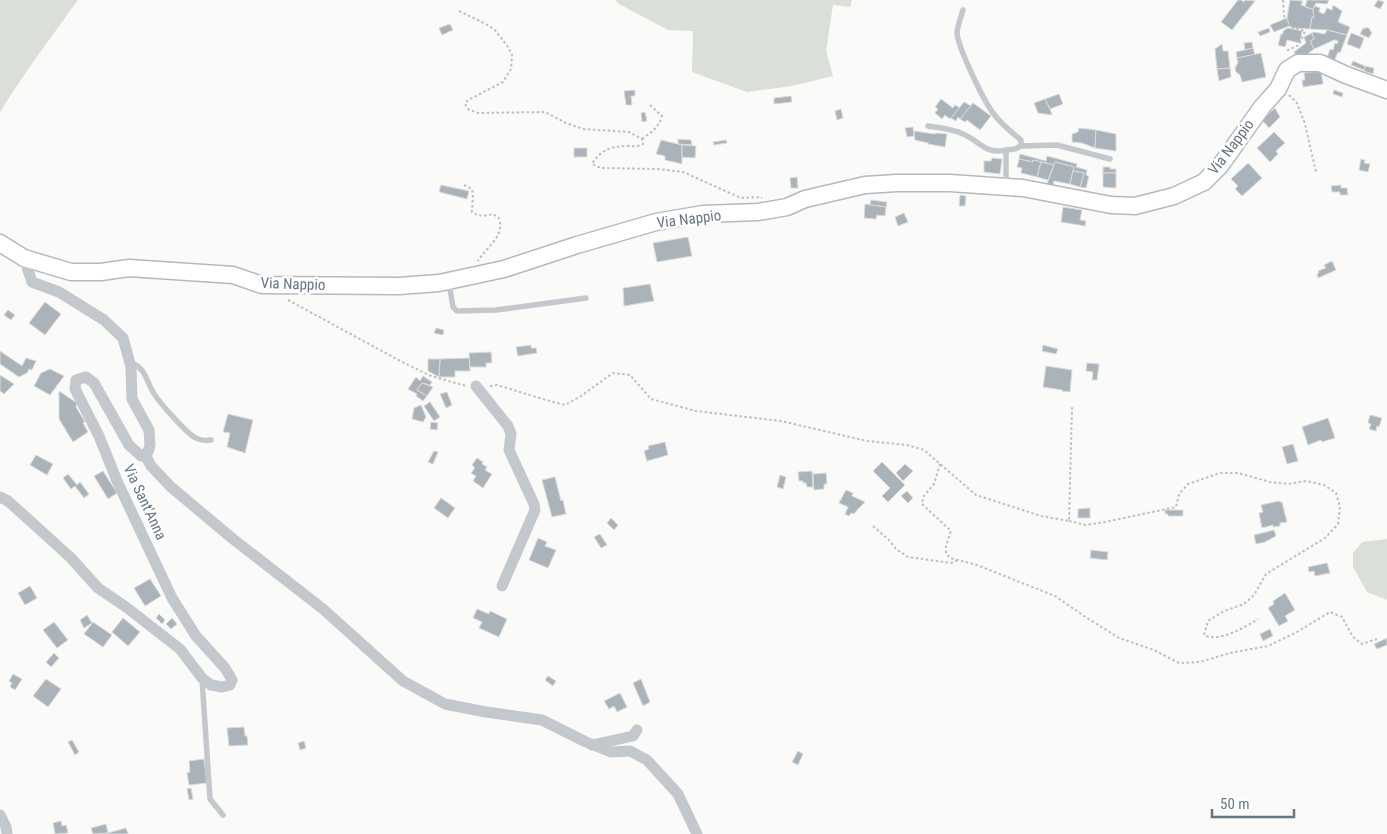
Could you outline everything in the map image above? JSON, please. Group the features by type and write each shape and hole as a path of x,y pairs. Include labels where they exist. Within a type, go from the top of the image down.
{"street":[{"name":"Via Nappio","path":"0,243 24,258 71,272 101,272 129,268 233,275 262,286 399,286 439,283 504,269 576,245 656,222 703,214 758,212 787,207 806,199 864,185 950,183 1023,188 1111,205 1135,206 1174,196 1204,182 1220,166 1279,86 1287,70 1298,63 1320,63 1387,90"},
{"name":"Via Sant'Anna","path":"24,258 32,282 59,292 104,320 123,338 131,368 132,399 148,430 150,445 148,452 141,456 129,445 94,383 86,377 76,380 75,389 99,436 172,598 196,636 225,668 232,680 230,685 222,687 212,685 202,678"},
{"path":"476,386 508,426 511,434 509,450 535,510 502,586"},
{"path":"144,454 151,466 171,487 233,539 323,609 403,681 445,704 542,720 610,752 630,751 647,760 678,794 697,834"},
{"path":"0,497 8,501 71,558 98,588 180,649 202,678"},
{"path":"592,745 633,736 637,730"},
{"path":"0,815 7,834"}],"lane":[{"path":"963,10 957,32 961,49 992,111 1002,124 1021,140 1021,146"},
{"path":"928,126 951,129 962,133 974,139 984,148 996,152 1015,149 1021,146 1057,145 1110,159"},
{"path":"1006,150 1006,187"},
{"path":"449,281 453,307 457,311 496,310 586,298"},
{"path":"130,362 144,371 153,393 194,438 203,441 211,440"},
{"path":"202,678 210,799 223,815"}],"path":[{"path":"1283,0 1284,16 1290,27 1305,32 1299,45 1286,51"},
{"path":"459,11 495,30 512,55 511,69 503,82 468,100 466,104 468,109 478,113 545,112 583,129 629,132 642,138"},
{"path":"1279,86 1296,103 1305,124 1316,172"},
{"path":"642,138 654,130 660,123 662,116 650,105"},
{"path":"642,138 643,144 639,146 616,146 606,150 592,164 601,168 658,168 683,172 741,198 760,197 766,201 770,210"},
{"path":"464,185 472,188 472,212 482,217 493,214 499,218 501,225 499,235 477,263"},
{"path":"288,300 402,362 431,376 463,386 498,385 546,400 566,404 581,396 613,373 630,375 651,399 696,411 781,421 867,441 906,444 924,450 976,495 1042,516 1086,525 1176,507 1179,494 1188,484 1220,473 1238,473 1270,482 1288,484 1306,481 1324,485 1336,493 1340,507 1338,524 1325,538 1266,574 1254,595 1244,604 1224,611 1208,621 1204,635 1209,638 1227,635 1258,619"},
{"path":"1069,521 1072,407"},
{"path":"940,464 934,484 923,497 922,504 951,531 946,546 946,553 950,558 977,565 1056,596 1119,638 1154,650 1179,664 1200,662 1230,653 1268,646 1297,632 1330,612 1342,617 1353,637 1362,644 1377,639"},
{"path":"873,526 889,540 896,550 908,557 951,563 958,560"}],"shaded area":[{"path":"0,0 78,0 28,69 0,112"},
{"path":"615,0 852,0 850,7 833,5 826,51 833,76 792,86 747,92 692,72 693,31 668,30 619,4"},
{"path":"1387,539 1387,600 1367,592 1353,567 1353,553 1362,542"}],"building":[{"path":"1238,0 1244,2 1245,0 1255,1 1232,30 1221,22"},
{"path":"1290,0 1303,1 1301,5 1313,9 1314,18 1312,17 1310,29 1289,26 1287,18"},
{"path":"1307,0 1329,0 1327,4 1316,3 1313,9 1305,7"},
{"path":"1378,0 1384,2 1380,9 1374,6"},
{"path":"1333,5 1342,11 1338,22 1350,27 1347,35 1327,30 1310,29 1312,17 1314,18 1313,9 1315,6 1320,8 1319,12 1324,14 1327,8 1332,10"},
{"path":"1287,18 1289,26 1274,32 1270,25"},
{"path":"450,24 453,30 442,35 439,28"},
{"path":"1366,27 1372,32 1369,38 1360,34 1363,28 1365,29"},
{"path":"1269,28 1270,32 1260,36 1258,32"},
{"path":"1288,28 1302,31 1300,43 1287,40 1285,47 1278,45 1281,34"},
{"path":"1327,30 1347,35 1340,53 1338,52 1333,64 1326,61 1330,49 1333,50 1335,43 1337,44 1338,41 1334,40 1314,49 1310,41 1314,39 1312,33 1325,34"},
{"path":"1312,33 1314,39 1310,41 1314,49 1299,60 1294,52 1306,43 1304,37"},
{"path":"1351,33 1364,38 1360,49 1347,44"},
{"path":"1252,42 1253,48 1245,50 1244,43"},
{"path":"1222,44 1223,51 1228,51 1230,68 1217,69 1215,49"},
{"path":"1253,48 1255,55 1237,58 1236,52"},
{"path":"1261,53 1266,77 1242,82 1235,68 1238,63 1237,58"},
{"path":"1353,61 1365,66 1364,70 1351,65"},
{"path":"1365,66 1374,68 1373,74 1364,71"},
{"path":"1230,68 1231,77 1219,81 1217,69"},
{"path":"1321,71 1323,84 1303,87 1304,73"},
{"path":"635,90 635,96 631,96 632,105 626,105 624,91"},
{"path":"1334,90 1343,93 1342,97 1333,94"},
{"path":"1059,94 1063,104 1050,109 1045,99"},
{"path":"791,96 792,102 774,104 774,98"},
{"path":"941,99 953,108 955,105 960,108 950,119 945,115 942,119 935,113 938,109 935,107"},
{"path":"1045,99 1052,115 1038,113 1034,103"},
{"path":"964,102 971,106 960,119 958,117 956,121 951,118"},
{"path":"973,103 991,116 980,130 967,120 965,122 960,119"},
{"path":"1275,108 1280,117 1269,128 1262,120"},
{"path":"841,109 843,118 837,120 835,111"},
{"path":"645,112 647,121 642,122 641,113"},
{"path":"913,127 914,136 907,137 905,128"},
{"path":"1079,128 1096,130 1095,148 1082,143 1072,142 1072,134 1078,132"},
{"path":"1096,130 1116,134 1116,151 1095,148"},
{"path":"914,131 947,134 945,147 915,140"},
{"path":"1274,132 1285,143 1276,151 1278,154 1270,162 1257,148"},
{"path":"678,139 691,140 692,145 678,144"},
{"path":"661,140 682,145 682,164 665,160 665,156 656,154"},
{"path":"726,140 727,143 714,145 713,142"},
{"path":"682,145 696,146 695,158 682,157"},
{"path":"574,148 587,148 587,157 574,157"},
{"path":"1020,154 1046,161 1047,156 1077,164 1076,167 1087,170 1086,175 1089,176 1086,188 1080,187 1084,173 1073,171 1074,167 1055,162 1054,165 1019,159"},
{"path":"992,158 1002,159 1000,174 984,172 984,161 991,161"},
{"path":"1019,159 1041,162 1037,177 1021,173 1022,168 1017,167"},
{"path":"1361,159 1365,160 1364,163 1370,164 1368,172 1359,170"},
{"path":"1041,162 1054,165 1048,180 1037,177"},
{"path":"1055,162 1074,167 1070,184 1054,181 1053,185 1047,184"},
{"path":"1248,163 1262,178 1242,196 1235,189 1238,186 1231,179"},
{"path":"1103,167 1116,169 1116,173 1103,173"},
{"path":"1073,171 1084,173 1080,187 1070,184"},
{"path":"1103,173 1116,173 1116,188 1103,187"},
{"path":"797,177 798,188 791,188 790,178"},
{"path":"441,185 469,191 467,199 439,192"},
{"path":"1341,185 1341,188 1347,188 1348,195 1332,192 1331,186"},
{"path":"960,195 966,196 965,206 959,206"},
{"path":"871,200 887,202 886,207 870,205"},
{"path":"865,204 886,207 885,216 877,215 876,219 864,218"},
{"path":"1063,207 1082,210 1080,220 1086,221 1085,226 1061,222"},
{"path":"904,213 908,222 898,226 895,217"},
{"path":"688,237 692,256 657,262 653,243"},
{"path":"1332,261 1336,270 1318,278 1318,271 1326,268 1324,265"},
{"path":"650,284 654,301 624,306 623,288"},
{"path":"45,302 61,314 45,335 29,323"},
{"path":"8,310 15,315 11,320 4,315"},
{"path":"436,328 444,330 443,335 434,333"},
{"path":"531,345 531,348 536,348 537,353 518,356 516,347"},
{"path":"1043,345 1058,349 1056,354 1042,351"},
{"path":"0,351 22,366 26,358 36,361 32,370 29,369 27,373 19,377 0,364"},
{"path":"491,352 492,363 486,363 486,367 470,367 469,353"},
{"path":"469,358 470,371 455,371 455,377 439,377 440,359"},
{"path":"428,359 440,359 439,377 428,371"},
{"path":"1087,363 1099,364 1097,380 1092,380 1093,372 1086,371"},
{"path":"1046,366 1072,370 1070,392 1043,387"},
{"path":"50,369 64,376 50,395 34,386 41,373"},
{"path":"0,375 14,384 4,394 0,391"},
{"path":"423,376 432,382 430,385 422,383 417,390 427,396 423,401 416,396 417,394 408,389 416,377 420,381"},
{"path":"422,383 433,387 427,396 417,390"},
{"path":"59,391 77,403 76,407 85,422 83,423 88,432 73,442 59,419"},
{"path":"447,392 452,405 446,408 440,394"},
{"path":"430,402 440,417 434,421 424,406"},
{"path":"421,405 426,417 423,422 412,419 414,408"},
{"path":"228,414 253,420 245,453 227,447 230,433 223,432"},
{"path":"1370,415 1382,418 1376,431 1369,429 1371,424 1368,423"},
{"path":"1328,418 1335,438 1322,442 1321,440 1308,445 1302,427"},
{"path":"431,422 438,423 437,430 430,429"},
{"path":"665,442 668,455 647,461 644,451 649,449 648,446"},
{"path":"1293,444 1298,461 1287,464 1282,447"},
{"path":"434,451 438,452 433,464 428,462"},
{"path":"36,455 53,464 47,475 30,465"},
{"path":"477,458 487,467 485,470 492,474 483,488 473,481 476,476 471,473 475,468 472,465"},
{"path":"882,462 905,485 888,502 882,496 890,488 873,471"},
{"path":"905,464 913,471 903,481 896,473"},
{"path":"103,471 117,493 108,499 94,476"},
{"path":"812,471 813,487 807,487 806,483 799,481 798,472"},
{"path":"826,473 827,484 824,484 824,489 814,490 813,474"},
{"path":"68,474 77,485 80,482 89,494 84,498 75,486 71,489 63,478"},
{"path":"780,475 786,477 783,489 777,487"},
{"path":"555,477 566,514 552,517 542,480"},
{"path":"846,490 853,493 852,496 865,502 854,514 851,513 849,516 845,514 848,507 839,503"},
{"path":"907,491 913,498 908,503 901,496"},
{"path":"441,498 455,508 448,518 434,508"},
{"path":"1282,502 1287,522 1280,523 1280,526 1273,527 1273,525 1262,528 1259,513 1263,512 1261,505"},
{"path":"1090,508 1090,518 1078,518 1078,509"},
{"path":"1165,510 1183,510 1183,516 1168,516 1168,514 1165,514"},
{"path":"611,518 618,525 614,530 607,523"},
{"path":"1274,530 1276,536 1256,544 1254,535"},
{"path":"600,534 607,545 601,548 594,537"},
{"path":"538,538 547,542 545,546 556,550 548,568 529,560"},
{"path":"1091,550 1108,552 1107,560 1090,558"},
{"path":"1327,563 1330,573 1315,576 1314,571 1309,572 1308,567"},
{"path":"150,579 161,596 145,606 134,588"},
{"path":"30,586 37,598 25,605 18,593"},
{"path":"1285,593 1295,610 1285,616 1288,621 1279,626 1268,608 1274,604 1273,601"},
{"path":"477,609 489,614 490,611 507,619 499,637 479,628 482,622 473,618"},
{"path":"159,614 165,620 162,624 156,618"},
{"path":"87,615 92,623 84,628 80,620"},
{"path":"123,618 140,632 128,646 112,632"},
{"path":"172,618 177,624 171,629 166,624"},
{"path":"54,622 68,640 57,648 43,630"},
{"path":"93,622 112,635 103,647 84,634"},
{"path":"1270,629 1273,636 1263,641 1260,634"},
{"path":"1387,638 1387,645 1377,649 1374,644"},
{"path":"54,653 59,658 51,667 46,662"},
{"path":"13,674 22,679 15,690 10,687 12,683 9,681"},
{"path":"548,676 556,681 553,686 545,680"},
{"path":"46,679 61,689 48,707 33,696"},
{"path":"641,679 650,702 643,706 633,683"},
{"path":"620,693 627,707 617,712 614,706 609,709 604,701"},
{"path":"244,727 248,745 229,746 227,728"},
{"path":"72,740 79,752 75,755 68,742"},
{"path":"304,741 306,748 300,750 298,743"},
{"path":"798,751 803,754 798,765 792,762"},
{"path":"204,759 207,783 189,785 187,773 190,772 189,761"},
{"path":"191,788 193,799 189,800 187,789"},
{"path":"61,821 62,826 66,825 68,833 55,834 53,823"},
{"path":"106,824 108,833 93,834 91,828"},
{"path":"126,828 128,834 104,834 108,833"}]}
